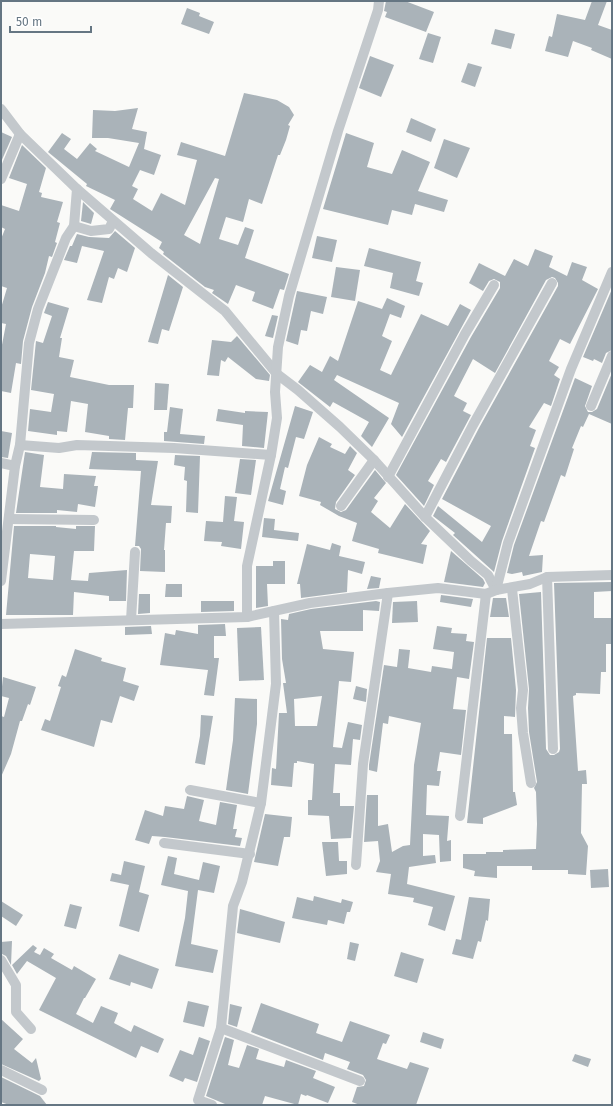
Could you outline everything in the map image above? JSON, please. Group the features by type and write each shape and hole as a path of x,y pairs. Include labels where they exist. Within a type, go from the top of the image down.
{"street":[{"path":"247,617 248,566 271,455 276,418 275,392 278,347 289,296 338,131 378,10 379,1"},
{"path":"1,109 20,134 77,189 151,253 225,311 277,374 298,390 340,427 374,460 425,517 471,561 488,575 491,592"},
{"path":"1,179 20,134"},
{"path":"1,581 6,525 15,466 20,445 29,343 38,309 66,238 74,226 77,189"},
{"path":"74,226 91,231 109,229 114,221"},
{"path":"460,816 491,592 571,369 612,272"},
{"path":"425,517 472,425 552,283"},
{"path":"388,477 465,334 494,285"},
{"path":"591,406 612,356"},
{"path":"20,445 59,448 77,445 174,448 271,455"},
{"path":"340,506 374,460"},
{"path":"1,463 15,466"},
{"path":"6,525 94,520"},
{"path":"131,620 134,552"},
{"path":"1,624 247,617 310,603 388,593 438,588 491,592 512,589 547,577 612,575"},
{"path":"547,577 553,749"},
{"path":"512,589 523,690 521,708 523,733 531,783"},
{"path":"356,865 363,764 388,593"},
{"path":"212,1105 198,1100 221,1028 233,906 250,854 261,804 276,684 274,611"},
{"path":"190,790 261,804"},
{"path":"164,843 250,854"},
{"path":"1,960 16,985 16,1012 31,1029"},
{"path":"221,1028 360,1081"},
{"path":"1,1070 42,1090"}],"building":[{"path":"386,1 405,1 434,12 426,32 385,17 387,12 384,11"},
{"path":"592,1 607,1 598,25 612,30 612,59 591,50 592,48 573,41 568,57 545,51 549,36 552,37 557,14 585,20"},
{"path":"187,8 200,13 199,16 214,22 209,34 181,24"},
{"path":"495,29 515,34 511,49 491,44"},
{"path":"428,33 441,37 433,63 419,59"},
{"path":"370,56 394,65 381,97 359,88"},
{"path":"468,63 482,67 475,87 461,82"},
{"path":"244,93 277,100 289,107 294,115 288,125 290,126 286,140 280,155 278,155 262,204 249,199 243,222 226,217 219,239 238,245 245,227 254,230 245,258 289,274 284,290 280,289 273,309 252,301 255,292 236,285 228,304 212,293 214,290 205,287 163,254 164,252 159,248 162,242 110,209 115,200 86,186 87,184 48,152 62,133 71,139 64,149 77,159 90,143 97,149 95,151 129,167 139,143 108,138 92,138 93,110 115,111 138,108 132,129 147,132 144,149 161,155 154,175 140,170 132,186 138,189 133,199 152,211 161,193 185,205 197,160 177,155 181,142 225,156","holes":["215,178 219,179 200,244 184,235"]},
{"path":"411,118 436,129 431,142 406,132"},
{"path":"1,132 12,137 1,162"},
{"path":"346,133 374,143 367,167 392,174 402,150 430,162 418,191 448,200 444,212 415,204 412,215 392,210 388,225 323,209"},
{"path":"444,139 470,148 457,178 434,168"},
{"path":"22,145 46,168 39,192 42,193 41,197 63,202 57,222 60,223 55,242 57,243 52,257 49,256 45,273 32,307 23,341 21,364 16,363 11,393 1,391 1,350 6,324 1,323 1,308 7,288 1,286 1,239 5,229 1,227 1,205 19,211 27,184 9,178"},
{"path":"83,202 94,213 91,224 81,221"},
{"path":"115,231 135,248 127,272 118,268 114,279 109,277 102,303 87,300 104,251 82,246 77,263 64,260 77,234 89,237 109,238"},
{"path":"317,236 337,240 332,262 312,258"},
{"path":"369,248 421,262 416,281 423,283 419,296 390,288 393,273 364,266"},
{"path":"535,249 553,256 549,267 567,276 572,262 587,267 582,280 598,289 570,344 560,339 549,361 559,367 554,375 560,379 551,406 544,403 529,427 536,430 530,446 535,448 502,541 494,572 453,535 455,533 433,516 438,506 482,542 491,526 442,499 479,428 558,286 555,278 552,277 546,280 495,373 473,359 454,396 467,403 463,411 471,415 446,462 441,459 428,481 434,485 424,506 396,475 471,337 500,288 500,282 494,279 489,281 483,291 469,283 479,263 505,276 514,259 528,266"},
{"path":"336,267 360,270 355,301 331,297"},
{"path":"168,275 183,287 169,331 162,329 158,344 148,342"},
{"path":"612,289 612,350 606,353 602,363 594,359 593,361 583,357"},
{"path":"297,291 327,297 323,314 311,311 307,331 301,330 298,345 286,341"},
{"path":"387,298 405,306 401,318 390,314 382,336 392,341 380,370 391,375 421,314 448,326 460,304 471,310 402,437 391,424 399,403 337,375 334,380 389,418 372,447 361,436 369,422 333,402 330,407 298,382 310,365 322,372 330,356 338,361 358,301 382,309"},
{"path":"48,302 69,308 60,338 62,338 59,357 74,360 70,377 109,385 134,385 133,408 128,408 125,440 109,439 109,436 85,432 88,404 71,401 67,432 57,431 57,435 28,431 30,409 51,412 54,394 31,390 36,341 43,343 52,316 44,313"},
{"path":"272,315 278,316 273,338 265,336"},
{"path":"237,336 270,375 269,381 256,379 228,357 225,362 221,360 219,376 207,375 212,340 231,342"},
{"path":"612,373 612,424 589,414 583,427 581,426 572,448 574,449 565,477 561,475 544,522 541,521 529,556 543,555 542,572 523,576 522,572 512,574 507,573 514,545 575,378 592,386 585,406 588,412 592,412 597,409"},
{"path":"155,383 169,384 167,410 154,410"},
{"path":"295,406 313,412 304,439 296,437 288,468 285,467 280,489 286,491 283,505 268,501"},
{"path":"170,407 183,409 180,434 205,436 204,444 164,441 164,432 167,432"},
{"path":"218,409 245,413 245,411 268,412 264,448 242,446 243,425 216,421"},
{"path":"1,431 12,433 8,458 1,457"},
{"path":"319,437 332,444 330,447 345,454 350,446 357,453 348,470 355,475 336,502 335,509 341,512 346,510 375,470 386,483 374,498 378,501 371,512 390,528 405,504 430,531 421,544 427,545 423,564 378,553 379,549 352,541 357,523 339,516 320,505 321,502 299,496 307,465"},
{"path":"25,452 44,455 40,487 63,489 64,474 96,476 94,486 98,486 95,507 78,504 77,512 57,510 57,513 16,513"},
{"path":"92,452 136,453 136,460 158,461 151,505 172,506 171,523 166,523 164,550 165,572 140,571 141,549 139,546 135,546 141,471 89,469"},
{"path":"175,455 200,456 198,513 186,512 187,481 184,480 185,467 174,465"},
{"path":"240,459 256,460 251,495 235,493"},
{"path":"225,496 237,497 234,521 244,522 241,549 221,546 222,542 204,541 206,521 223,522"},
{"path":"264,518 275,519 274,530 299,533 298,541 262,537"},
{"path":"14,526 56,526 76,529 76,526 95,526 94,551 74,551 71,580 88,581 89,573 127,570 126,601 109,601 109,596 74,592 73,615 6,615","holes":["30,554 55,556 53,580 28,578"]},
{"path":"332,543 341,546 339,556 365,562 362,574 348,570 347,592 301,598 300,584 297,584 307,544 330,550"},
{"path":"451,551 483,579 485,583 483,587 444,582"},
{"path":"273,561 285,561 285,584 267,584 268,606 256,608 256,566 273,566"},
{"path":"371,576 381,578 379,588 367,589"},
{"path":"612,582 612,591 594,592 594,618 612,618 612,644 606,644 606,672 601,672 600,694 576,693 576,695 573,696 578,771 586,770 587,784 582,784 581,833 588,846 586,875 568,874 568,870 532,870 532,866 497,866 497,878 474,876 475,871 463,868 463,854 486,854 486,852 503,852 503,850 536,849 536,792 534,788 537,782 529,732 529,689 519,594 541,592 546,749 550,755 554,755 559,752 560,749 554,583"},
{"path":"166,584 182,584 182,597 165,597"},
{"path":"139,594 150,594 150,613 138,614"},
{"path":"441,595 473,599 471,607 440,602"},
{"path":"493,598 506,598 509,617 490,617"},
{"path":"201,601 234,601 234,611 201,612"},
{"path":"376,601 380,602 379,611 363,610 363,631 320,631 323,649 354,652 351,682 339,681 333,747 342,748 348,722 362,725 360,740 353,739 351,765 335,764 333,793 340,793 340,806 354,806 351,838 331,839 329,816 308,815 308,800 312,800 314,764 297,761 297,763 294,763 292,787 271,785 272,768 276,769 279,713 287,713 283,683 286,683 282,659 281,619 288,620 289,614 311,609","holes":["322,696 317,726 295,726 294,699"]},
{"path":"417,601 418,622 392,623 393,602"},
{"path":"225,624 226,636 214,636 214,658 219,658 214,696 204,695 208,670 160,665 165,633 175,635 176,630 198,634 198,625"},
{"path":"151,626 152,634 125,635 125,627"},
{"path":"437,626 452,628 451,633 467,634 466,641 474,642 469,679 457,677 453,709 466,710 461,755 440,752 437,771 441,771 439,786 427,785 426,815 449,816 447,841 451,840 451,861 440,862 439,835 423,834 423,856 435,855 436,863 409,867 407,884 455,896 445,931 428,925 433,907 413,902 414,898 388,894 391,874 376,872 380,861 378,841 364,842 367,795 378,795 378,826 388,824 392,852 403,846 410,845 414,765 421,723 389,716 388,724 383,723 377,772 369,770 369,765 384,665 397,667 399,649 410,650 408,668 431,672 432,666 452,669 454,652 433,649"},
{"path":"261,627 264,680 239,681 237,628"},
{"path":"487,638 511,638 516,690 515,717 504,716 504,734 512,734 513,792 515,792 517,805 483,818 483,824 467,823"},
{"path":"75,649 102,658 101,661 126,668 123,681 139,686 134,701 120,696 112,723 101,720 94,747 41,730 45,719 50,721 61,687 58,686 62,675 66,677"},
{"path":"3,677 36,687 30,705 28,704 22,721 20,721 11,754 1,777 1,716 4,717 9,698 1,696"},
{"path":"356,686 367,689 366,702 353,699"},
{"path":"235,698 257,699 257,724 248,794 226,790 233,740"},
{"path":"201,715 213,716 205,765 195,763 200,736"},
{"path":"187,796 204,800 199,821 216,825 220,802 237,805 233,829 237,829 235,837 242,838 240,846 152,836 149,844 135,840 145,810 163,816 165,806 184,809"},
{"path":"265,814 292,817 290,837 284,837 278,866 254,862"},
{"path":"322,842 338,842 339,861 347,861 347,874 326,876"},
{"path":"168,856 177,858 174,874 199,880 203,862 220,866 214,893 198,890 191,944 218,950 213,973 175,966 185,918 188,891 161,885"},
{"path":"124,861 145,866 139,892 149,895 139,932 119,926 129,885 110,881 112,873 121,875"},
{"path":"608,869 609,887 591,888 590,870"},
{"path":"314,896 341,903 342,899 353,902 350,912 347,912 344,924 328,920 327,925 292,918 297,897 313,901"},
{"path":"469,897 490,899 488,921 486,920 481,942 478,941 473,959 452,954 456,939 461,940"},
{"path":"1,901 23,915 16,926 1,916"},
{"path":"70,904 82,907 76,929 64,926"},
{"path":"240,909 285,922 280,943 237,933"},
{"path":"12,941 11,965 6,956 2,954 1,942"},
{"path":"350,942 359,944 355,961 347,959"},
{"path":"33,945 37,948 34,952 40,955 44,948 54,954 51,958 72,970 74,966 96,979 76,1014 93,1023 101,1006 118,1013 114,1023 131,1032 134,1025 164,1039 158,1053 141,1046 136,1058 39,1010 56,978 27,961 17,974 12,965"},
{"path":"401,952 424,959 417,983 394,976"},
{"path":"119,954 159,969 152,989 131,982 130,986 109,979"},
{"path":"188,1001 209,1006 204,1027 183,1022"},
{"path":"261,1003 319,1024 316,1033 342,1042 350,1021 390,1035 386,1044 383,1043 377,1059 407,1069 410,1062 429,1068 416,1105 360,1105 352,1102 357,1087 364,1086 366,1080 363,1075 347,1069 350,1062 325,1053 323,1060 251,1032"},
{"path":"230,1004 242,1007 237,1027 228,1024"},
{"path":"1,1019 23,1039 14,1049 32,1063 36,1058 41,1079 39,1081 1,1064"},
{"path":"423,1032 444,1039 441,1049 420,1042"},
{"path":"199,1037 210,1041 197,1082 185,1078 183,1082 169,1076 180,1050 193,1055"},
{"path":"225,1037 234,1040 228,1065 239,1068 247,1045 259,1049 256,1059 284,1067 286,1060 316,1071 313,1078 335,1087 328,1103 301,1094 298,1105 265,1096 262,1105 224,1105 225,1104 206,1096"},
{"path":"575,1054 591,1059 588,1067 572,1061"},
{"path":"1,1077 40,1096 47,1105 9,1105 1,1102"}]}
